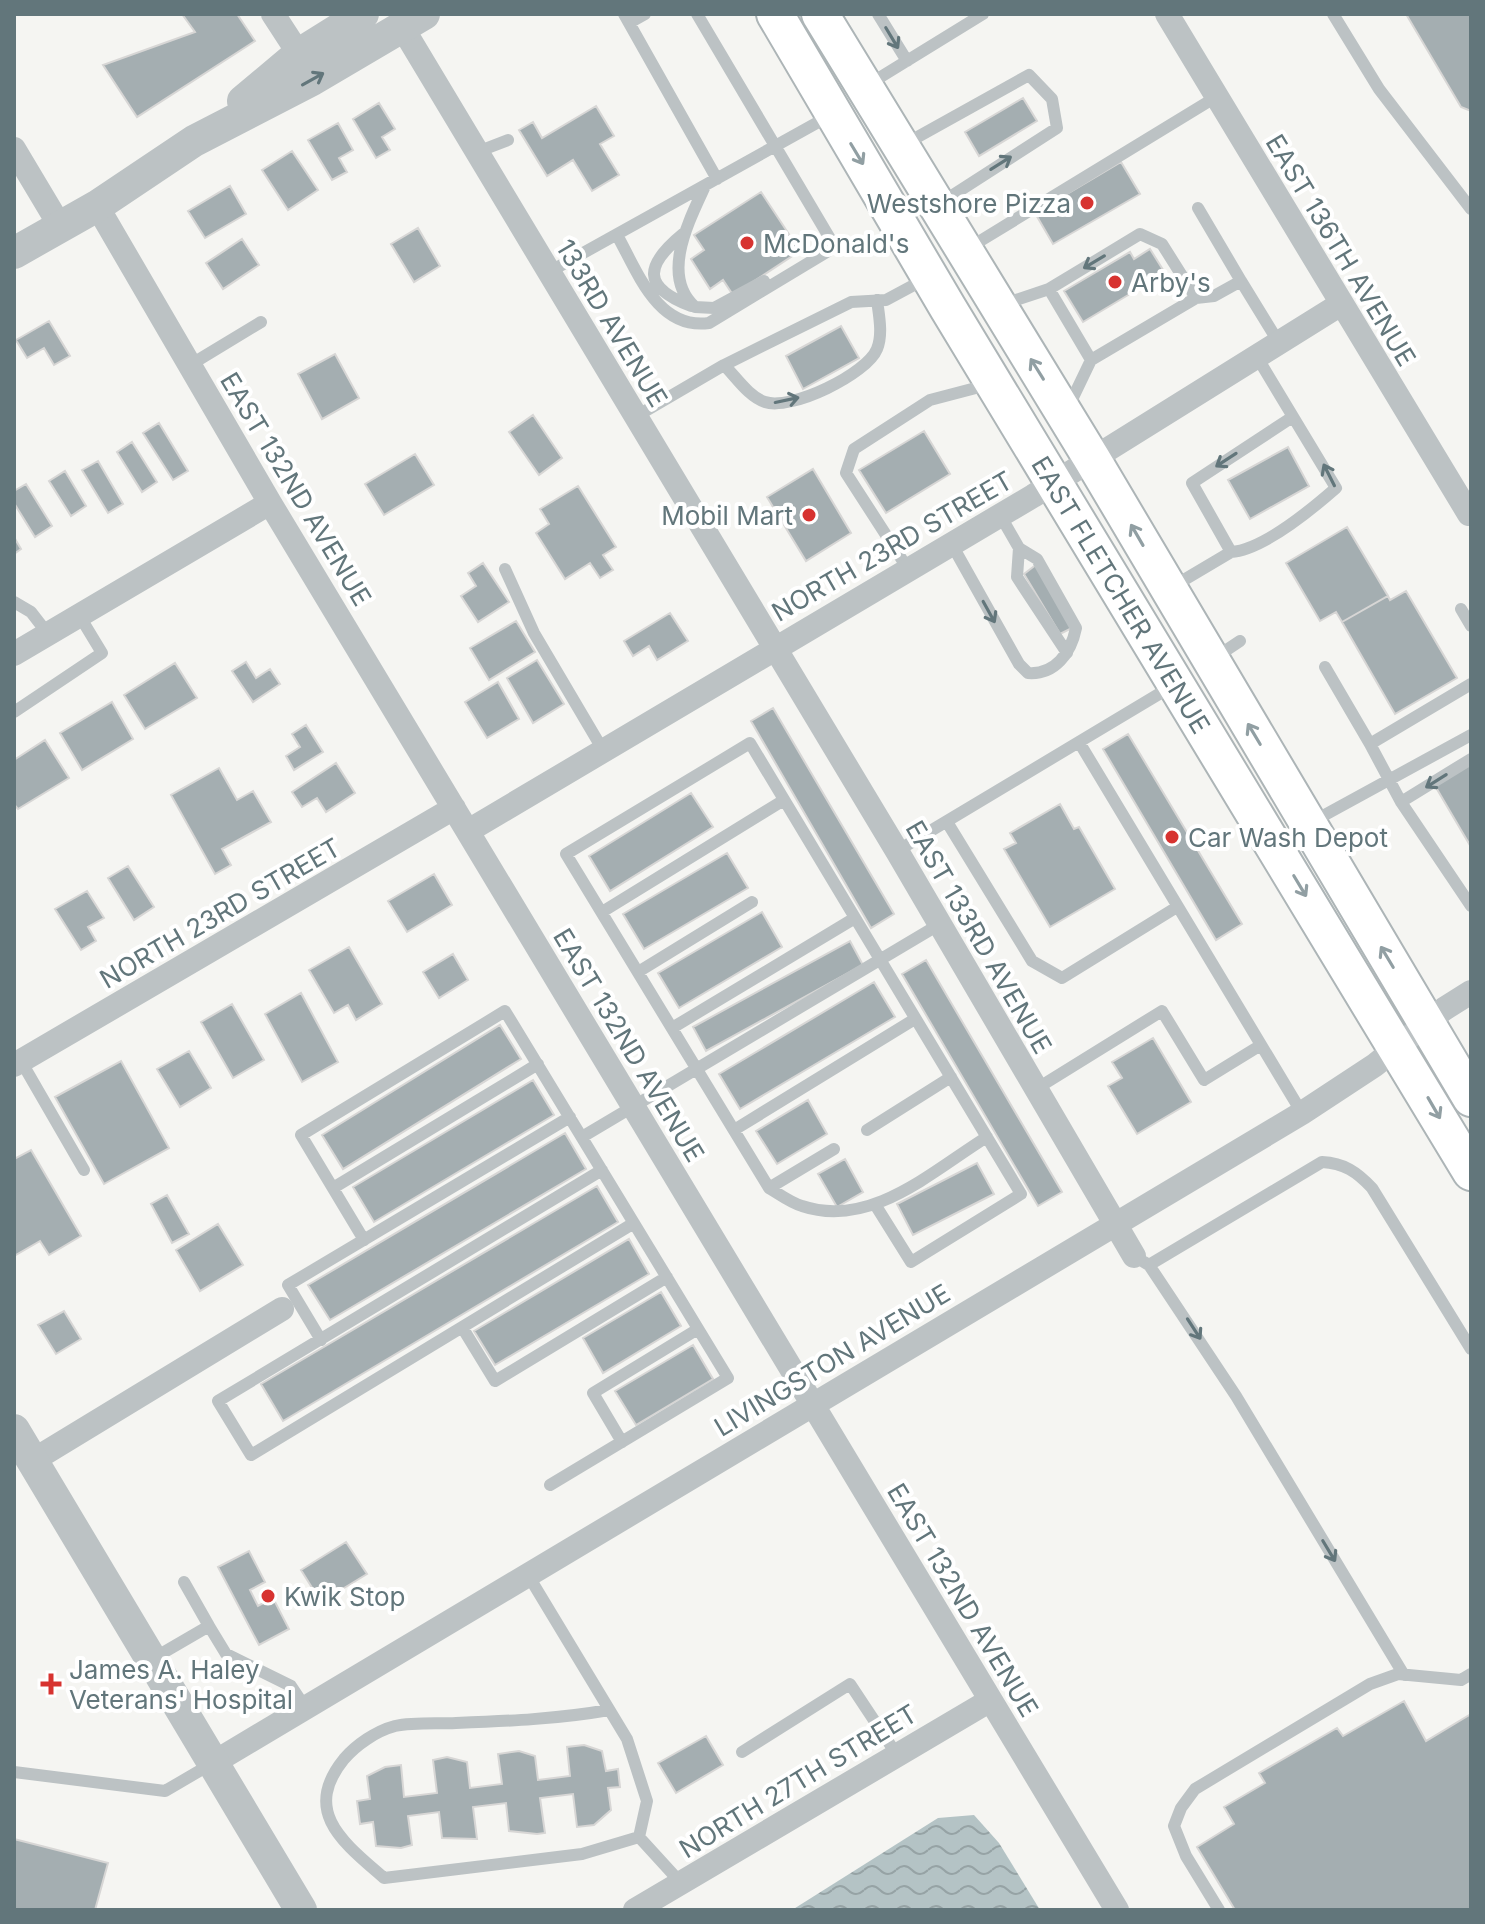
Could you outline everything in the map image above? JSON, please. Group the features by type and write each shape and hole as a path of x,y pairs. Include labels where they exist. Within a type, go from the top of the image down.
{"main road":[{"name":"EAST FLETCHER AVENUE","path":"775,14 929,276 1397,1045 1471,1172"},
{"name":"EAST FLETCHER AVENUE","path":"820,14 1092,459 1471,1098"}],"street":[{"path":"273,14 299,54"},
{"path":"14,253 97,206 194,141 299,54 363,14"},
{"name":"EAST 136TH AVENUE","path":"1167,14 1470,513"},
{"path":"194,141 312,80 413,20"},
{"name":"133RD AVENUE","path":"413,20 477,152 774,648"},
{"path":"14,149 60,226"},
{"name":"EAST 132ND AVENUE","path":"97,206 270,503 1117,1910"},
{"name":"NORTH 23RD STREET","path":"468,831 1000,515 1341,304"},
{"path":"14,654 270,503"},
{"name":"EAST 133RD AVENUE","path":"774,648 1116,1225 1142,1260"},
{"name":"NORTH 23RD STREET","path":"18,1063 454,808"},
{"name":"LIVINGSTON AVENUE","path":"213,1763 813,1402 1302,1113 1375,1065 1397,1045 1471,992"},
{"path":"32,1461 282,1309"},
{"path":"14,1430 301,1910"},
{"name":"NORTH 27TH STREET","path":"635,1910 989,1701"}],"lane":[{"path":"645,14 627,18 717,179"},
{"path":"617,235 650,294 669,316 693,325 709,323 835,247 697,14"},
{"path":"878,14 907,61"},
{"path":"865,88 983,14"},
{"path":"1333,14 1379,89 1471,209"},
{"path":"900,147 1029,75 1052,99 1057,128 937,206"},
{"path":"964,250 1216,97"},
{"path":"549,272 833,114"},
{"path":"477,152 508,140"},
{"path":"695,307 678,286 683,234 705,186"},
{"path":"1198,208 1279,343"},
{"path":"683,234 664,249 654,265 654,276 657,287 668,297 695,307 714,308 794,263 807,264"},
{"path":"999,305 1049,289 1140,234 1162,244 1196,298"},
{"path":"635,417 724,365 851,302 886,300 929,276"},
{"path":"1065,415 1091,360 1196,298 1214,296 1241,281"},
{"path":"1049,289 1091,360"},
{"path":"724,365 751,393 769,404 788,402 827,388 862,367 874,355 881,331 877,300"},
{"path":"190,365 261,322"},
{"path":"1168,589 1231,552 1243,551 1295,521 1336,488 1257,357"},
{"path":"908,569 846,473 854,449 930,400 994,383"},
{"path":"1231,552 1192,483 1291,418"},
{"path":"951,543 1019,664 1028,673 1048,671 1067,653 1076,628 1037,559 1019,548 1000,515"},
{"path":"1019,548 1017,577 1067,653"},
{"path":"505,569 534,633 603,750"},
{"path":"14,602 31,612 48,634"},
{"path":"1461,609 1471,626"},
{"path":"14,712 102,653 79,615"},
{"path":"1210,661 1240,641"},
{"path":"1325,667 1388,781 1468,903"},
{"path":"897,851 1177,683"},
{"path":"1370,744 1471,684"},
{"path":"1308,824 1471,735"},
{"path":"1079,742 1302,1113"},
{"path":"876,1206 911,1262 1021,1194 987,1137 951,1077 915,1019 750,743 566,854 769,1188 802,1206 850,1212 876,1206 987,1137"},
{"path":"1401,802 1471,759"},
{"path":"602,912 784,800"},
{"path":"947,822 1032,961 1062,978 1177,907"},
{"path":"638,972 752,902"},
{"path":"672,1028 855,918"},
{"path":"582,1137 940,924"},
{"path":"364,1240 301,1135 505,1011 728,1378 550,1485"},
{"path":"1036,1089 1162,1011 1204,1080 1261,1045"},
{"path":"734,1130 915,1019"},
{"path":"18,1063 84,1170"},
{"path":"333,1188 538,1064"},
{"path":"867,1130 951,1077"},
{"path":"321,1340 288,1285 570,1117"},
{"path":"769,1188 834,1149"},
{"path":"1404,1675 1236,1396 1142,1260 1322,1162 1339,1163 1372,1188 1471,1349"},
{"path":"602,1170 218,1401 251,1455 634,1223"},
{"path":"462,1327 495,1381 667,1277"},
{"path":"622,1442 593,1393 698,1329"},
{"path":"528,1575 627,1739 647,1801 639,1837"},
{"path":"184,1582 226,1654 291,1686 305,1707"},
{"path":"151,1660 209,1626"},
{"path":"1219,1910 1186,1856 1174,1826 1181,1808 1195,1789 1370,1684 1404,1675 1461,1680 1471,1674"},
{"path":"742,1752 850,1684 897,1755"},
{"path":"609,1710 567,1718 394,1727 355,1747 332,1775 324,1799 328,1820 347,1846 384,1878 582,1854 639,1837"},
{"path":"14,1772 165,1791 213,1763"},
{"path":"639,1837 681,1883"}],"water":[{"path":"974,1815 999,1843 1040,1910 792,1910 938,1818"}],"building":[{"path":"182,14 237,14 255,41 137,117 103,65 195,32"},
{"path":"1406,14 1471,14 1471,111 1461,107"},
{"path":"1023,98 1037,121 979,156 965,132"},
{"path":"379,103 395,129 382,137 390,150 376,158 353,119"},
{"path":"596,106 614,136 600,144 619,175 592,191 573,160 547,176 519,130 533,122 542,138"},
{"path":"338,123 353,150 339,158 347,172 332,180 308,140"},
{"path":"292,151 318,190 288,210 262,170"},
{"name":"Westshore Pizza","path":"1121,162 1140,194 1053,244 1035,213"},
{"path":"230,186 246,214 205,238 188,211"},
{"name":"McDonald's","path":"761,192 800,251 733,295 723,280 710,289 691,259 704,250 694,235"},
{"path":"418,228 440,266 414,282 391,244"},
{"path":"242,239 259,265 223,289 206,263"},
{"name":"Arby's","path":"1150,249 1165,273 1083,322 1064,291 1130,252 1134,259"},
{"path":"49,321 70,356 54,365 44,348 27,358 16,340"},
{"path":"841,326 859,358 803,389 786,356"},
{"path":"335,354 359,398 322,419 298,374"},
{"path":"533,415 562,458 539,475 509,432"},
{"path":"159,423 188,471 173,480 143,433"},
{"path":"924,431 950,474 886,513 859,470"},
{"path":"132,442 157,482 142,492 117,452"},
{"path":"1288,447 1309,486 1250,519 1228,480"},
{"path":"415,454 434,485 384,515 365,484"},
{"path":"98,461 123,504 108,513 82,470"},
{"name":"Mobil Mart","path":"813,469 851,533 806,561 767,497"},
{"path":"65,471 86,506 71,516 49,481"},
{"path":"26,484 52,526 35,537 14,503 14,491"},
{"path":"578,486 616,547 603,555 613,570 600,578 590,563 565,579 536,533 549,524 540,509"},
{"path":"1347,527 1388,596 1342,622 1336,612 1320,621 1286,563"},
{"path":"14,537 21,549 14,554"},
{"path":"483,563 509,602 478,622 461,596 476,586 468,573"},
{"path":"1037,564 1074,627 1060,634 1024,574"},
{"path":"1406,591 1457,678 1395,714 1342,622 1388,596 1390,600"},
{"path":"670,613 688,641 657,660 649,646 633,656 624,641"},
{"path":"516,621 535,652 489,680 470,648"},
{"path":"537,660 564,704 533,723 507,678"},
{"path":"246,662 256,678 270,669 280,684 253,702 232,671"},
{"path":"175,663 197,698 145,729 124,695"},
{"path":"498,682 519,719 487,738 465,702"},
{"path":"112,702 133,739 82,770 60,733"},
{"path":"773,708 894,914 871,928 751,721"},
{"path":"306,725 323,752 294,770 286,756 300,747 292,734"},
{"name":"Car Wash Depot","path":"1128,734 1242,924 1216,940 1103,749"},
{"path":"45,740 69,778 18,809 14,804 14,760"},
{"path":"336,763 355,793 326,812 317,798 302,807 292,792"},
{"path":"1471,763 1471,847 1434,784"},
{"path":"219,768 237,800 253,791 271,822 222,849 231,865 215,874 171,795"},
{"path":"691,793 713,827 610,891 589,856"},
{"path":"1060,804 1074,829 1079,827 1115,889 1050,927 1004,849 1016,843 1010,833"},
{"path":"727,853 748,888 644,949 623,914"},
{"path":"128,866 154,907 134,920 108,878"},
{"path":"434,874 452,905 407,932 388,901"},
{"path":"87,891 104,918 88,927 96,941 81,950 55,909"},
{"path":"762,912 782,947 679,1008 658,973"},
{"path":"850,941 863,965 706,1051 693,1027"},
{"path":"349,947 382,1004 356,1020 348,1005 334,1013 309,970"},
{"path":"453,954 468,980 439,998 423,972"},
{"path":"926,960 1062,1192 1038,1206 902,974"},
{"path":"874,982 895,1017 740,1109 719,1074"},
{"path":"301,993 338,1062 302,1082 265,1014"},
{"path":"232,1004 264,1060 233,1078 201,1022"},
{"path":"500,1025 521,1059 343,1169 322,1135"},
{"path":"1153,1038 1191,1102 1137,1134 1108,1086 1122,1078 1112,1062"},
{"path":"189,1051 211,1088 180,1107 157,1069"},
{"path":"121,1061 169,1148 104,1184 55,1097"},
{"path":"533,1080 554,1115 374,1222 353,1187"},
{"path":"808,1100 827,1134 777,1164 756,1131"},
{"path":"565,1133 586,1169 330,1320 308,1285"},
{"path":"31,1150 81,1236 49,1255 40,1241 14,1256 14,1159"},
{"path":"845,1159 863,1192 837,1207 818,1174"},
{"path":"977,1163 994,1194 913,1235 897,1204"},
{"path":"597,1186 618,1222 283,1421 261,1384"},
{"path":"167,1195 189,1234 172,1243 151,1204"},
{"path":"218,1224 243,1265 200,1291 176,1250"},
{"path":"629,1239 649,1274 495,1365 474,1331"},
{"path":"661,1292 681,1326 603,1373 583,1338"},
{"path":"64,1311 81,1339 56,1354 38,1325"},
{"path":"693,1345 713,1379 636,1425 615,1391"},
{"path":"346,1542 367,1574 321,1602 301,1570"},
{"path":"249,1551 265,1582 250,1590 258,1606 273,1598 289,1629 259,1645 218,1567"},
{"path":"1404,1701 1426,1741 1471,1714 1471,1910 1235,1910 1197,1847 1234,1824 1224,1807 1265,1783 1259,1773 1337,1728 1343,1736"},
{"path":"706,1736 723,1765 676,1793 658,1763"},
{"path":"584,1745 602,1751 606,1771 618,1769 620,1787 608,1788 611,1810 594,1825 577,1827 573,1794 540,1798 545,1833 509,1831 506,1803 473,1807 477,1839 442,1838 439,1812 408,1816 412,1845 401,1848 376,1846 373,1822 360,1824 357,1801 370,1799 367,1776 385,1767 401,1765 404,1797 437,1793 433,1760 447,1757 467,1762 470,1788 502,1784 498,1754 519,1751 535,1756 538,1780 570,1776 567,1747"},
{"path":"14,1839 108,1863 95,1910 14,1910"}],"place":[{"name":"Westshore Pizza","path":"1087,203"},
{"name":"McDonald's","path":"747,243"},
{"name":"Arby's","path":"1115,282"},
{"name":"Mobil Mart","path":"809,515"},
{"name":"Car Wash Depot","path":"1172,837"},
{"name":"Kwik Stop","path":"268,1596"},
{"name":"James A. Haley Veterans' Hospital","path":"51,1684"}]}
